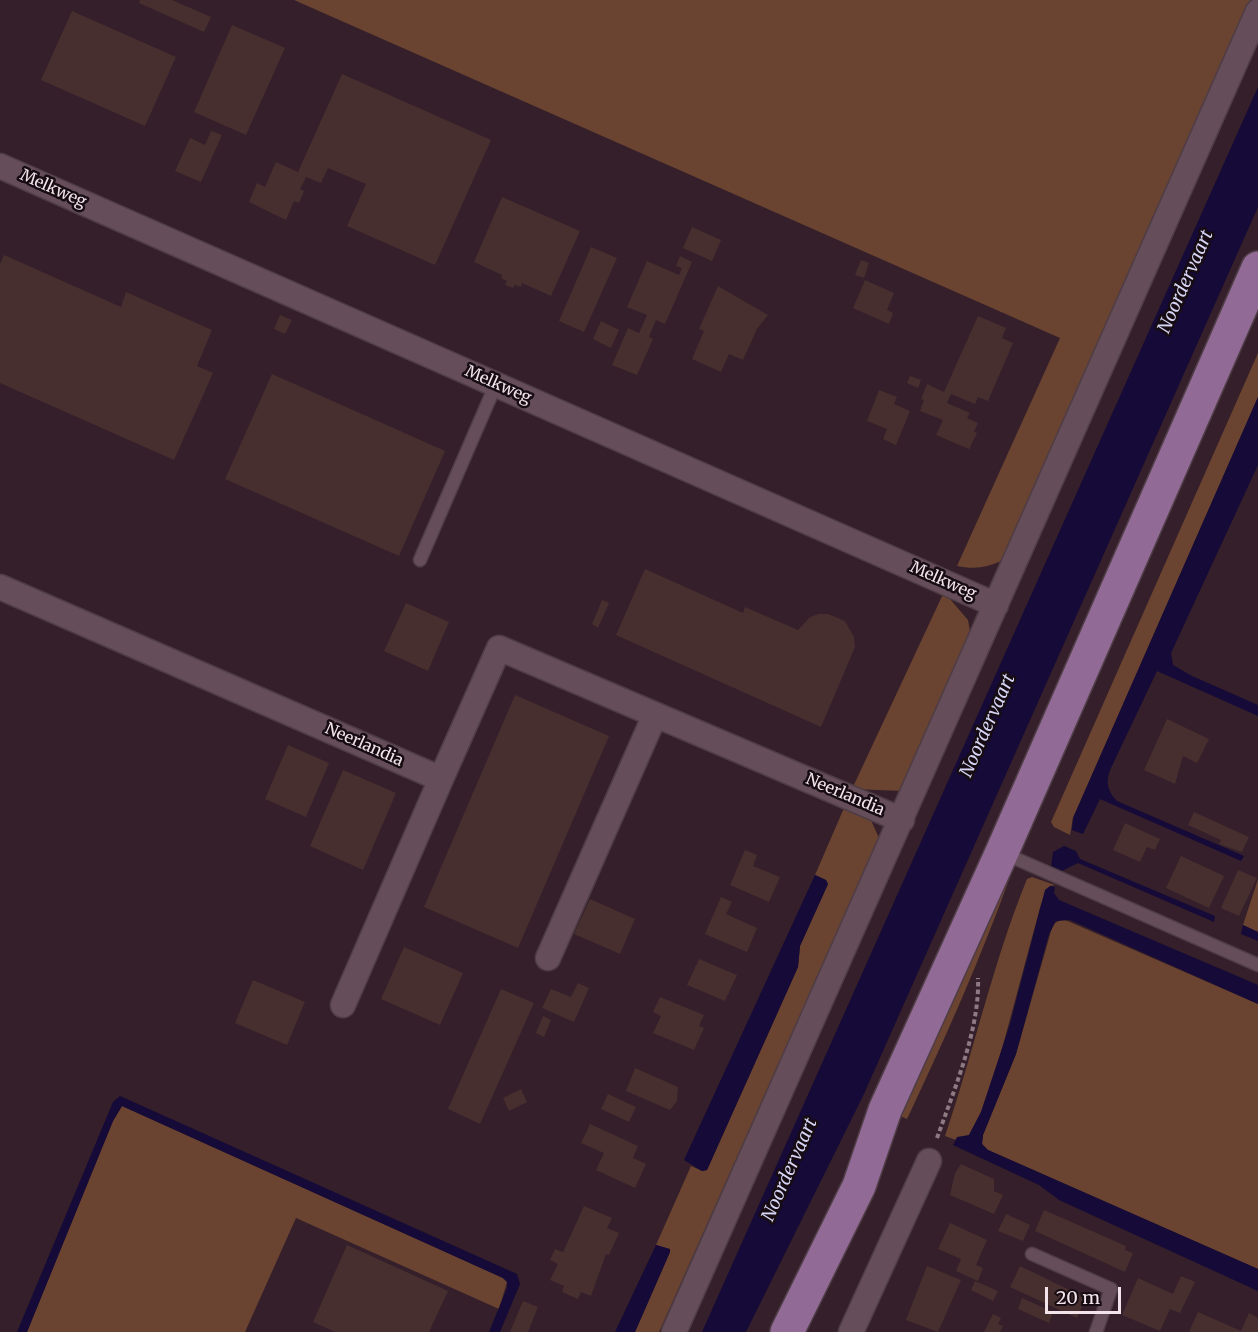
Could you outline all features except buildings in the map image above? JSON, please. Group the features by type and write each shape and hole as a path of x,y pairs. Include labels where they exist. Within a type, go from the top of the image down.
{"main road":[{"path":"786,1332 859,1186 885,1110 1002,852 1258,268"},
{"path":"768,1332 845,1175 885,1110"}],"street":[{"path":"674,1332 1258,11"},
{"name":"Melkweg","path":"0,166 996,605"},
{"name":"Neerlandia","path":"0,587 441,779 500,648 902,820"},
{"path":"548,958 655,715"},
{"path":"343,1005 441,779"},
{"path":"851,1332 929,1161"}],"lane":[{"path":"420,560 496,384"},
{"path":"1002,852 1258,965"},
{"path":"1032,1254 1111,1289 1096,1332"}],"path":[{"path":"929,1161 957,1084 979,997 978,978"}],"shaded area":[{"path":"294,0 1253,0 1006,559 988,566 970,568 957,566 1060,338"},
{"path":"1258,353 1258,397 1073,818 1070,835 1054,827 1051,822"},
{"path":"944,592 968,620 971,637 903,791 852,789"},
{"path":"844,808 870,818 879,838 659,1332 635,1332 670,1252 669,1249 656,1245 691,1166 702,1171 707,1170 798,967 800,946 828,884 826,880 815,875"},
{"path":"1010,877 935,1059 907,1119 900,1116 996,898"},
{"path":"1032,877 1055,885 1050,886 1041,904 999,1060 981,1112 969,1135 956,1140 945,1136 1004,942 1027,879"},
{"path":"1258,879 1258,932 1243,925"},
{"path":"1063,919 1258,1004 1258,1269 988,1150 982,1144 983,1135 1016,1054 1053,924"},
{"path":"122,1106 503,1278 507,1282 499,1309 296,1218 245,1332 27,1332 113,1121"}],"water":[{"name":"Noordervaart","path":"1258,87 1258,207 863,1096 746,1332 702,1332"},
{"path":"1258,397 1258,465 1171,653 1173,665 1192,676 1258,705 1258,716 1157,671 1108,777 1109,790 1117,801 1244,856 1241,861 1100,799 1083,834 1072,830 1073,818"},
{"path":"1064,846 1076,851 1080,859 1215,916 1214,922 1078,863 1062,871 1051,867 1053,852"},
{"path":"815,875 826,880 828,884 800,946 798,967 707,1170 702,1171 684,1160"},
{"path":"1050,886 1055,887 1054,893 1059,900 1258,985 1258,1004 1070,920 1056,921 1049,934 1016,1054 983,1135 982,1144 988,1150 1258,1269 1258,1291 1059,1200 1039,1185 953,1145 957,1137 969,1135 981,1112 1010,1024 1045,890"},
{"path":"1243,925 1258,932 1258,941 1241,934"},
{"path":"120,1096 517,1274 520,1284 500,1332 489,1332 507,1288 507,1282 503,1278 122,1106 113,1121 27,1332 17,1332 113,1102"},
{"path":"656,1245 670,1249 670,1252 635,1332 615,1332"}]}
